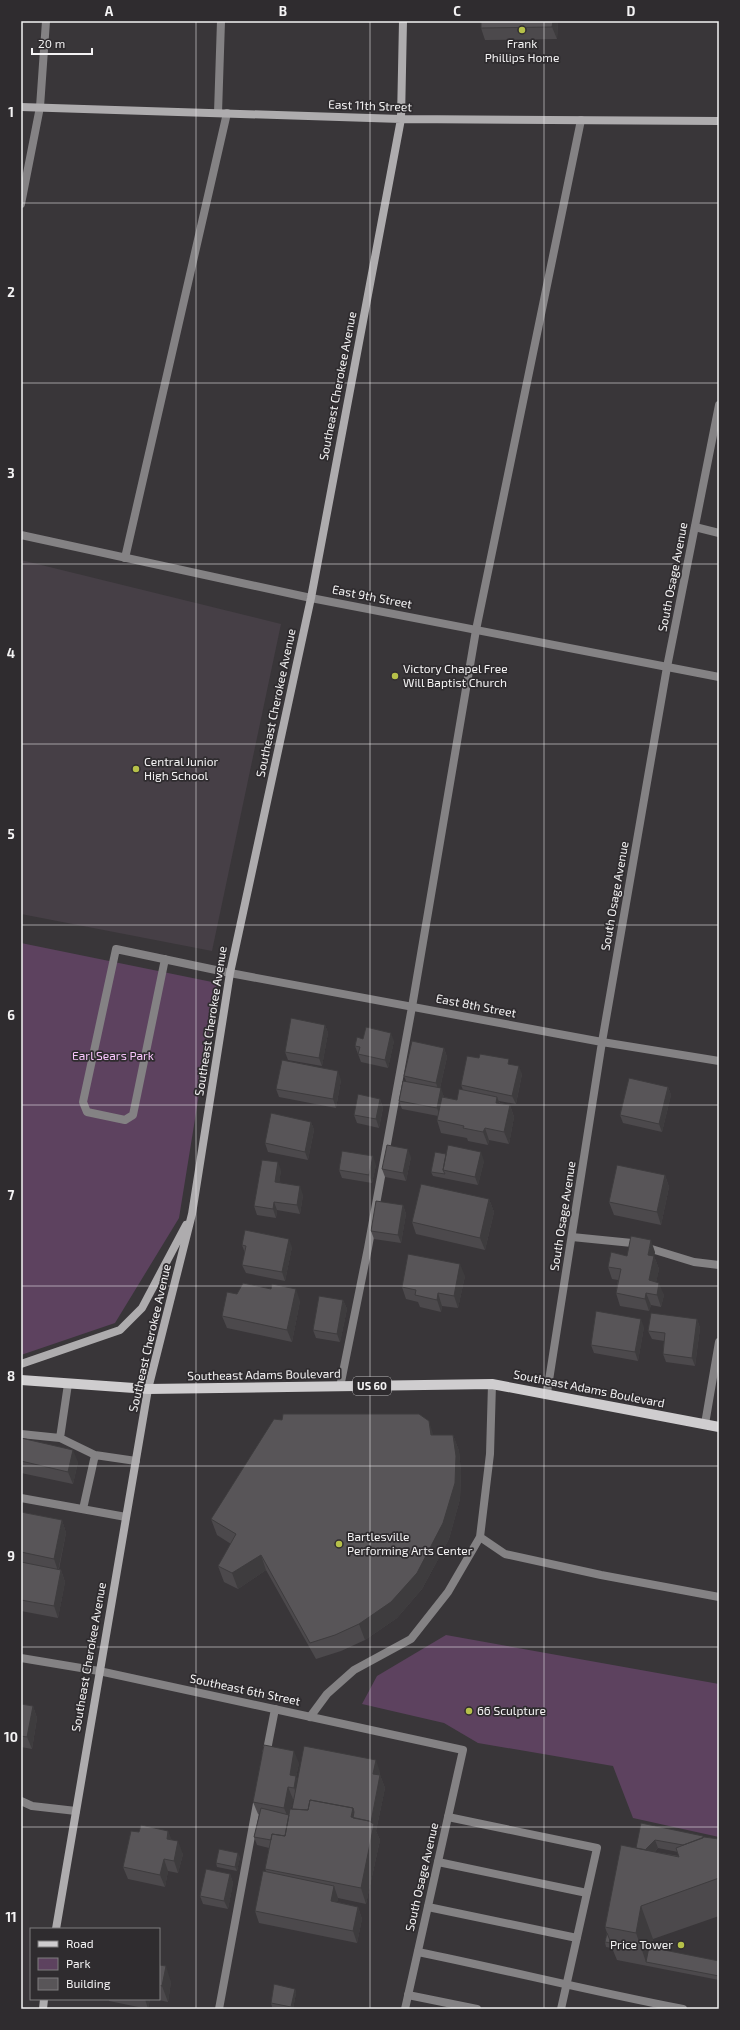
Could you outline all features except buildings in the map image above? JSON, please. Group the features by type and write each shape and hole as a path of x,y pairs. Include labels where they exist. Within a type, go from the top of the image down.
{"main road":[{"name":"Southeast Adams Boulevard","path":"21,1380 148,1389 492,1384 547,1393 719,1427"}],"street":[{"path":"21,204 40,107 46,21"},
{"path":"218,113 221,21"},
{"name":"Southeast Cherokee Avenue","path":"56,1928 148,1389 192,1214 230,973 311,598 400,120 403,21"},
{"name":"East 11th Street","path":"21,107 400,120 719,121"},
{"path":"125,558 227,114"},
{"path":"340,1387 368,1248 412,1007 476,630 580,120"},
{"name":"South Osage Avenue","path":"547,1393 602,1042 667,667 719,405"},
{"path":"695,527 719,533"},
{"name":"East 9th Street","path":"21,536 311,598 719,677"},
{"name":"East 8th Street","path":"165,959 133,1115 125,1120 88,1112 83,1102 116,949 165,959 230,973 602,1042 719,1060"},
{"path":"21,1364 120,1330 142,1308 192,1214"},
{"path":"572,1237 632,1243 675,1257 719,1266"},
{"path":"705,1424 719,1342"},
{"path":"60,1438 68,1384"},
{"path":"310,1717 327,1694 354,1670 411,1639 448,1592 480,1537 490,1454 492,1384"},
{"path":"21,1434 60,1438 95,1455 136,1461"},
{"path":"84,1509 95,1455"},
{"path":"21,1498 126,1517"},
{"path":"480,1537 505,1554 601,1575 719,1597"},
{"name":"Southeast 6th Street","path":"21,1658 99,1671 463,1750"},
{"path":"264,1763 275,1709"},
{"name":"South Osage Avenue","path":"405,2009 463,1750"},
{"path":"219,2009 260,1786"},
{"path":"21,1801 32,1806 76,1811"},
{"path":"448,1817 597,1848 562,2009"},
{"path":"438,1862 587,1893"},
{"path":"428,1907 577,1938"},
{"path":"418,1952 567,1983 598,1992 683,2009"},
{"path":"408,1995 476,2009"}],"shaded area":[{"name":"Central Junior High School","path":"21,560 281,624 212,951 21,914"}],"green space":[{"name":"Earl Sears Park","path":"21,943 217,983 179,1218 115,1323 21,1355"},
{"path":"446,1635 719,1684 719,1837 633,1818 613,1766 478,1743 444,1723 362,1704 377,1676"}],"place":[{"name":"Frank Phillips Home","path":"522,30"},
{"name":"Victory Chapel Free Will Baptist Church","path":"395,676"},
{"name":"Central Junior High School","path":"136,769"},
{"name":"Bartlesville Performing Arts Center","path":"339,1544"},
{"name":"66 Sculpture","path":"469,1711"},
{"name":"Price Tower","path":"681,1945"}]}
